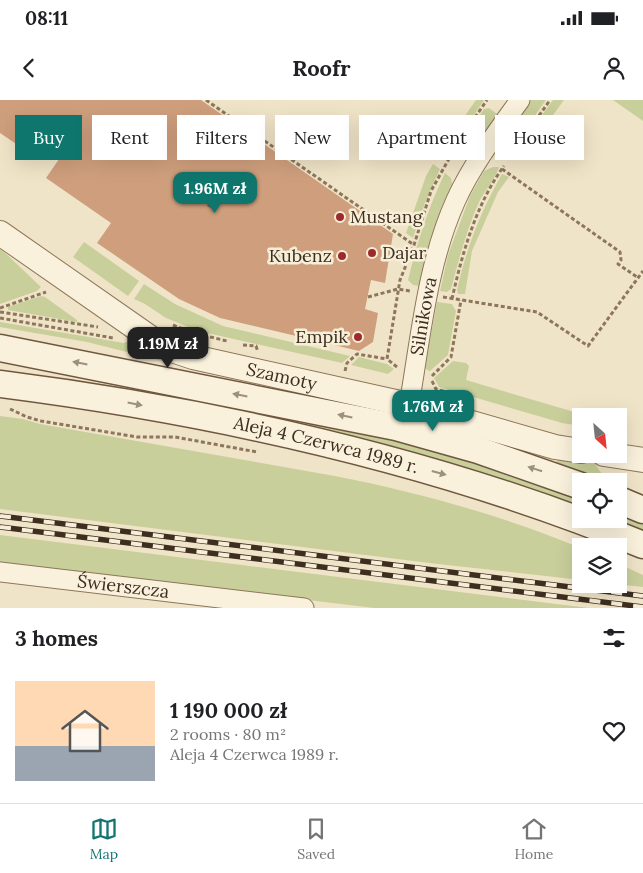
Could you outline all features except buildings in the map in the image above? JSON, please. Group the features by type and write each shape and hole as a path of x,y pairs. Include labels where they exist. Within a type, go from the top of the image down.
{"main road":[{"name":"Aleja 4 Czerwca 1989 r.","path":"0,348 396,427 478,450 572,483"},
{"name":"Aleja 4 Czerwca 1989 r.","path":"3,396 110,400 221,421 361,451 447,475 535,503 643,545"},
{"path":"627,503 643,510"}],"street":[{"name":"Silnikowa","path":"409,405 435,259 457,199 488,145 520,100"},
{"name":"Szamoty","path":"3,237 152,339 172,350 225,364 409,405 555,447 572,450"},
{"path":"628,458 643,460"},
{"name":"Świerszcza","path":"0,572 304,608"}],"path":[{"path":"206,100 414,245"},
{"path":"540,115 550,100"},
{"path":"452,299 464,251 473,226 483,203 503,168 620,252 621,260 618,264 637,278"},
{"path":"190,183 218,202"},
{"path":"186,190 213,208"},
{"path":"439,297 537,312 588,346 643,271"},
{"path":"368,296 398,289"},
{"path":"0,308 46,292"},
{"path":"430,379 451,357 461,300"},
{"path":"0,312 106,329"},
{"path":"0,318 119,339"},
{"path":"344,375 347,363 357,354 387,359"},
{"path":"424,376 430,379 436,389 455,394"},
{"path":"3,396 41,421 137,437 175,437 261,453"}],"green space":[{"path":"476,100 484,100 474,115 465,115"},
{"path":"531,100 546,100 535,115 521,115"},
{"path":"553,100 564,100 553,115 542,115"},
{"path":"613,100 643,100 643,121"},
{"path":"489,108 497,114 485,132 485,115 480,115 484,109"},
{"path":"433,164 440,169 425,203 413,238 406,233 426,176"},
{"path":"493,167 499,167 475,211 451,289 447,292 440,291 448,255 470,196 484,171"},
{"path":"445,173 451,178 453,187 430,245 419,286 413,285 408,280 415,253 428,212"},
{"path":"502,174 509,177 498,192 472,251 465,294 458,294 457,290 461,274 475,230"},
{"path":"84,242 139,281 128,296 73,257"},
{"path":"0,248 41,287 37,291 0,304"},
{"path":"144,284 175,304 223,326 350,356 342,363 198,331 166,318 134,299"},
{"path":"41,296 77,320 77,322 8,310 8,307"},
{"path":"437,302 452,304 456,311 448,355 429,371 425,368"},
{"path":"0,322 124,343 133,340 168,359 167,362 87,342 0,327"},
{"path":"359,357 387,364 394,369 388,374 351,365"},
{"path":"453,361 466,363 469,366 466,380 572,411 572,425 439,387 434,378"},
{"path":"0,416 335,476 460,506 491,515 572,544 572,579 429,563 0,509"},
{"path":"309,424 383,436 445,452 572,494 572,504 457,465 308,427"},
{"path":"558,458 572,460 572,463 595,463 601,473 585,473 556,463"},
{"path":"627,515 643,522 643,531 627,524"},
{"path":"0,535 589,608 374,608 0,563"},
{"path":"627,568 643,575 643,587 627,585"}],"railway":[{"path":"0,516 643,596"},
{"path":"0,527 643,607"}],"place":[{"name":"Mustang","path":"340,217"},
{"name":"Dajar","path":"372,253"},
{"name":"Kubenz","path":"342,256"},
{"name":"Empik","path":"358,337"}]}
